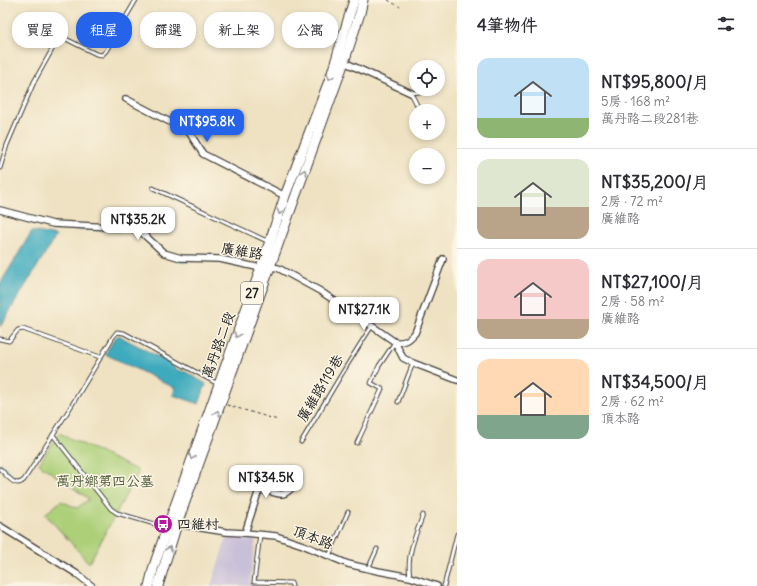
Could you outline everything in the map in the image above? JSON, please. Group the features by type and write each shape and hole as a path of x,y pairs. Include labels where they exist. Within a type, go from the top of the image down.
{"main road":[{"name":"萬丹路二段","path":"158,586 177,524 221,404 274,244 340,61 354,0"},
{"name":"萬丹路二段","path":"274,244 285,196 360,13 363,0"},
{"name":"萬丹路二段","path":"148,586 167,528 219,384 266,268"}],"street":[{"path":"340,61 409,92"},
{"path":"126,99 188,132 203,154 285,196"},
{"name":"廣維路","path":"0,210 53,224 132,228 140,231 164,253 181,258 220,258 266,268 278,268 320,291 395,342 403,358 457,380"},
{"path":"395,342 409,340 415,333 443,259"},
{"path":"245,533 258,493 261,490 283,495 288,493 292,487"},
{"name":"頂本路","path":"177,524 226,532 276,536 348,564 410,577 437,586"},
{"path":"0,526 77,574 92,586"}],"lane":[{"path":"0,168 7,145 23,111 34,82 58,39 62,37 96,54 102,55 106,51 136,0"},
{"path":"153,188 274,244"},
{"name":"廣維路119巷","path":"301,442 338,381 350,358 372,326"},
{"path":"0,339 9,341 18,330 22,329 100,358"},
{"path":"0,469 13,482 17,484 21,483 53,435 112,337 117,332 124,333 219,384"},
{"path":"357,443 382,389 371,383 379,366 395,342"},
{"path":"398,402 413,363"},
{"path":"53,435 111,509 117,513 167,528"},
{"path":"329,556 348,512"},
{"path":"410,577 408,567 423,514"},
{"path":"260,534 254,582 291,583 292,586"},
{"path":"444,586 457,534"},
{"path":"368,569 377,549"}],"path":[{"path":"388,0 400,6"},
{"path":"221,404 278,420"}],"shaded area":[{"path":"227,536 256,536 250,583 266,586 211,586"}],"green space":[{"name":"萬丹鄉第四公墓","path":"59,433 139,471 89,563 45,514 61,501 77,508 89,499 39,464"}],"water":[{"path":"32,231 56,236 0,327 0,284"},
{"path":"119,335 168,362 177,370 186,372 206,384 199,404 173,395 175,388 105,354 115,338"}],"waterway":[{"path":"0,213 50,227 137,232"},
{"path":"143,237 159,254 182,262 188,261"},
{"path":"214,261 232,264"},
{"path":"0,463 14,477"}],"place":[{"name":"四維村","path":"163,524"}]}
